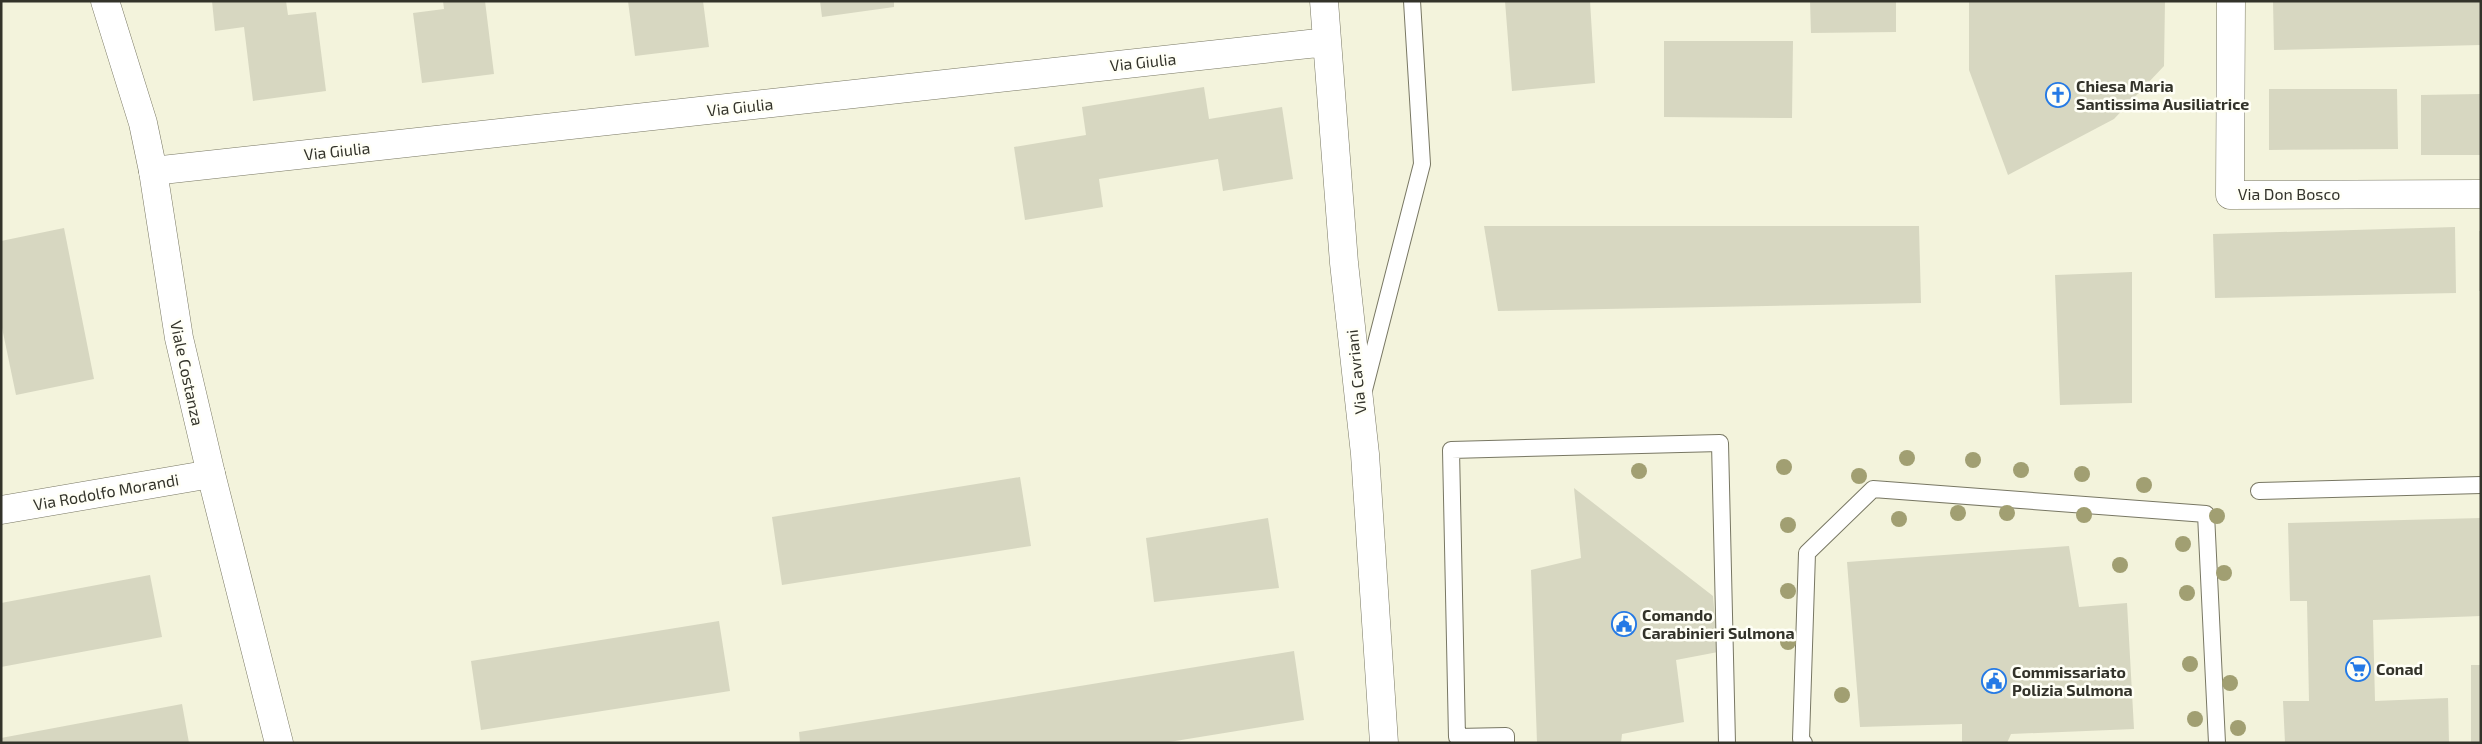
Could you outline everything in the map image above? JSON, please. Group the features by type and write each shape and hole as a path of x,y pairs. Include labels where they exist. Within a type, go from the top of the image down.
{"street":[{"name":"Viale Costanza","path":"105,1 132,85 153,171 177,328 211,474 279,743"},
{"name":"Via Cavriani","path":"1324,1 1344,263 1360,404 1384,743"},
{"name":"Via Don Bosco","path":"2232,1 2230,195 2481,194"},
{"name":"Via Giulia","path":"153,171 1327,42"},
{"name":"Via Rodolfo Morandi","path":"1,510 211,474"}],"lane":[{"path":"1360,404 1422,164 1412,1"},
{"path":"1506,743 1506,736 1457,736 1451,450 1720,443 1727,743"},
{"path":"2259,491 2481,485"},
{"path":"1804,743 1801,739 1807,553 1873,489 2206,514 2218,743"}],"building":[{"path":"212,1 286,1 288,15 316,12 326,91 253,101 244,27 215,31"},
{"path":"443,1 485,1 494,74 422,83 413,13 444,9"},
{"path":"628,1 703,1 709,47 635,56"},
{"path":"820,1 894,1 894,7 822,17"},
{"path":"1505,1 1590,1 1595,83 1512,91"},
{"path":"1810,1 1896,1 1896,32 1811,33"},
{"name":"Chiesa Maria Santissima Ausiliatrice","path":"1969,1 2165,1 2164,66 2114,119 2008,175 1969,70"},
{"path":"2273,1 2481,1 2481,45 2274,50"},
{"path":"1664,41 1793,41 1792,118 1664,117"},
{"path":"1204,87 1209,119 1282,107 1293,179 1223,191 1218,159 1099,179 1103,207 1025,220 1014,147 1086,135 1082,107"},
{"path":"2269,89 2397,89 2398,149 2269,150"},
{"path":"2481,94 2481,155 2421,155 2421,95"},
{"path":"1484,226 1919,226 1921,303 1498,311"},
{"path":"2455,227 2456,293 2215,298 2213,234"},
{"path":"64,228 94,379 16,395 1,323 1,241"},
{"path":"2479,231 2481,231 2481,291 2479,291"},
{"path":"2132,272 2132,403 2060,405 2055,275"},
{"path":"1020,477 1031,546 782,585 772,517"},
{"name":"Comando Carabinieri Sulmona","path":"1574,488 1713,596 1718,652 1676,660 1684,722 1622,734 1621,743 1537,743 1531,570 1581,558"},
{"path":"1268,518 1279,588 1154,602 1146,538"},
{"path":"2481,518 2481,616 2373,620 2375,701 2448,698 2449,743 2285,743 2283,701 2309,701 2307,601 2290,601 2288,523"},
{"name":"Commissariato Polizia Sulmona","path":"2069,546 2079,607 2127,603 2134,729 2011,734 2007,743 1962,743 1962,724 1860,727 1847,562"},
{"path":"150,575 162,637 1,667 1,603"},
{"path":"719,621 730,691 481,730 471,661"},
{"path":"1294,651 1304,720 1163,743 800,743 799,732"},
{"path":"2471,665 2481,665 2481,743 2471,743"},
{"path":"182,704 189,743 1,743 1,738"}],"place":[{"name":"Chiesa Maria Santissima Ausiliatrice","path":"2058,95"},
{"name":"Comando Carabinieri Sulmona","path":"1624,624"},
{"name":"Conad","path":"2358,669"},
{"name":"Commissariato Polizia Sulmona","path":"1994,681"}]}
